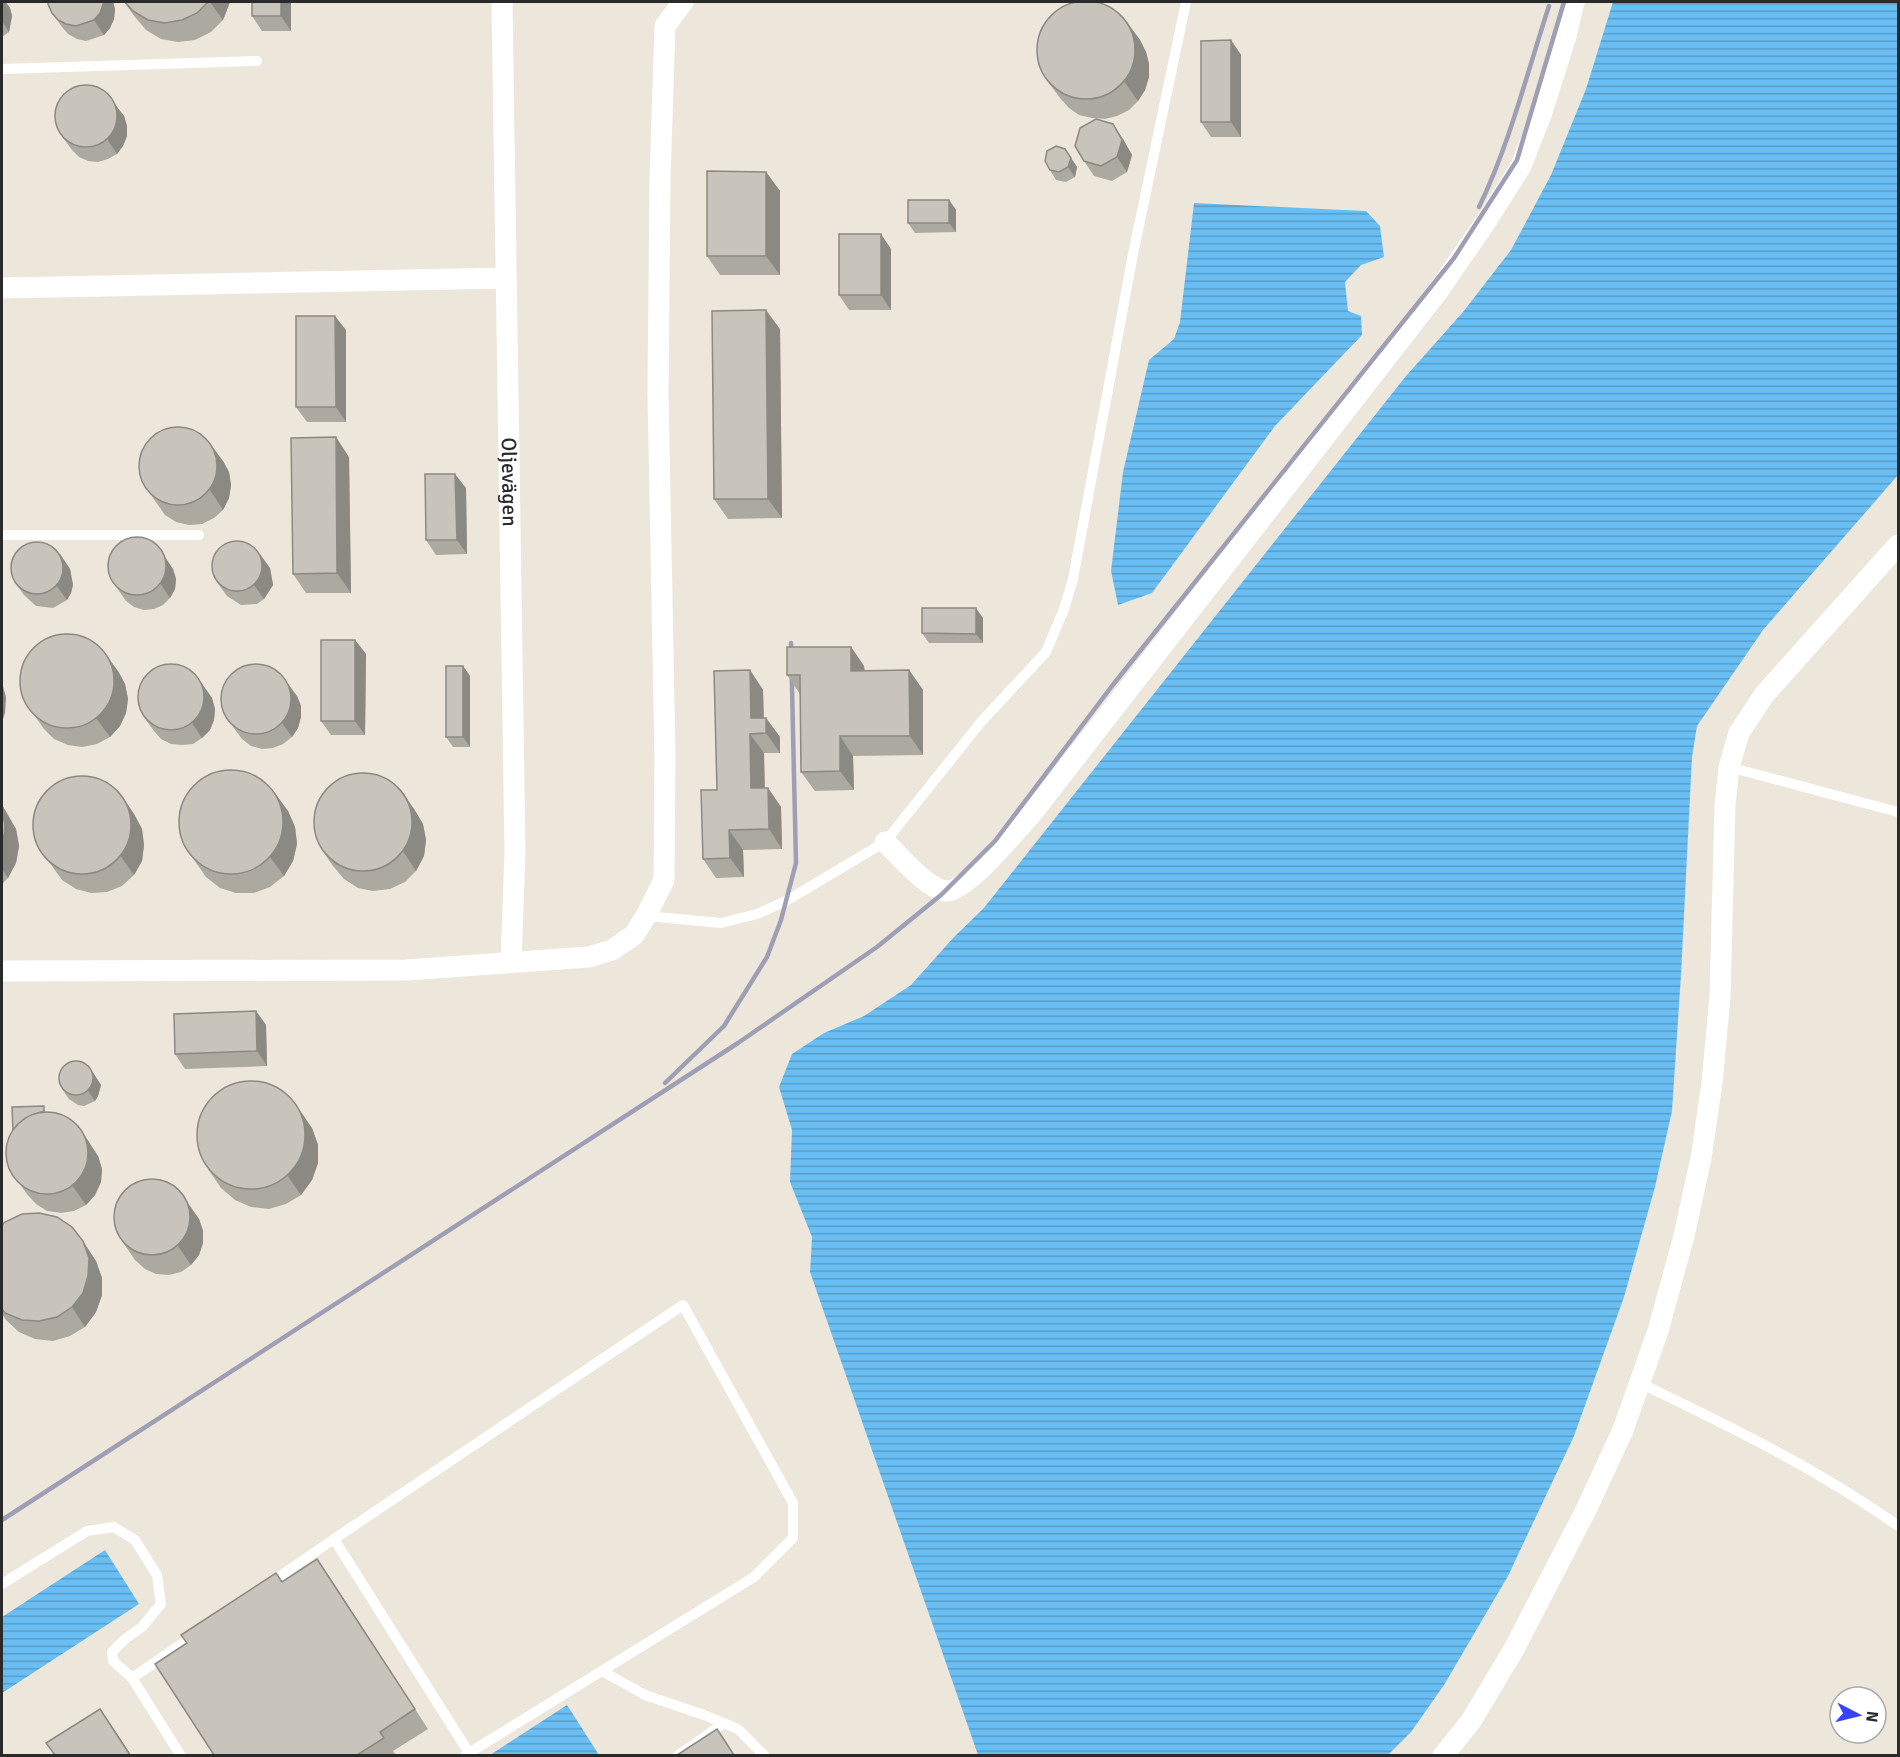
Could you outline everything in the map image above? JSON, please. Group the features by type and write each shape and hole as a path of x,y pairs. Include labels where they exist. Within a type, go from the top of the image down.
{"street":[{"name":"Oljevägen","path":"502,2 514,853 511,962"},
{"path":"885,842 927,883 945,891 955,890 972,878 1033,812 1438,291 1485,223 1521,166 1541,115 1566,36 1574,2"},
{"path":"2,971 407,969 589,957 612,950 634,935 664,880 665,756 658,393 660,178 665,26 676,6"},
{"path":"2,288 506,278"},
{"path":"1443,1755 1471,1721 1519,1639 1586,1510 1623,1430 1658,1332 1684,1236 1701,1158 1712,1083 1720,996 1725,806 1729,767 1739,733 1764,695 1899,545"}],"lane":[{"path":"646,916 721,922 757,914 786,901 885,842 981,722 1046,652 1064,609 1073,579 1133,254 1186,2"},
{"path":"2,69 258,61"},
{"path":"2,535 199,536"},
{"path":"1729,767 1899,812"},
{"path":"257,1592 334,1539 683,1305 793,1503 794,1538 754,1578 467,1754 334,1539"},
{"path":"1640,1383 1749,1436 1859,1498 1899,1526"},
{"path":"2,1584 87,1531 114,1527 135,1540 158,1575 161,1604 142,1627 125,1639 112,1653 113,1661 132,1678 180,1755"},
{"path":"132,1678 208,1625"},
{"path":"602,1671 645,1695 738,1729 765,1755"},
{"path":"677,1755 724,1723"}],"water":[{"path":"1613,2 1898,2 1898,475 1763,630 1697,726 1692,757 1672,1111 1655,1187 1624,1297 1574,1436 1508,1576 1444,1685 1411,1732 1388,1755 978,1755 810,1272 812,1237 790,1182 792,1130 779,1087 792,1054 824,1033 864,1016 911,985 983,909 1406,376 1463,312 1511,250 1551,175 1586,89"},
{"path":"1194,203 1366,211 1380,226 1384,257 1361,265 1345,282 1348,311 1361,316 1362,335 1275,426 1152,593 1118,605 1111,571 1123,472 1149,360 1174,339 1180,322"},
{"path":"105,1550 139,1604 2,1693 2,1617"},
{"path":"567,1705 599,1755 490,1755"}],"building":[{"path":"1086,1 1105,5 1121,15 1131,31 1135,50 1131,69 1121,85 1105,95 1086,99 1067,95 1051,85 1041,69 1037,50 1041,31 1051,15 1067,5"},
{"path":"48,2 104,2 100,13 94,20 76,26 58,20 52,13"},
{"path":"125,2 208,2 197,13 182,20 165,23 148,20 133,11"},
{"path":"252,2 281,2 281,16 252,16"},
{"path":"1231,40 1231,122 1201,122 1201,41"},
{"path":"86,85 108,94 117,116 108,138 86,147 64,138 55,116 64,94"},
{"path":"1096,119 1113,124 1122,140 1117,157 1101,166 1084,161 1075,146 1080,128"},
{"path":"1056,146 1065,149 1071,158 1068,167 1059,172 1050,170 1045,161 1047,151"},
{"path":"707,171 766,172 766,256 707,256"},
{"path":"908,200 949,200 949,223 908,223"},
{"path":"839,234 881,234 881,295 839,295"},
{"path":"766,310 768,499 714,499 712,311"},
{"path":"296,316 335,316 336,407 296,407"},
{"path":"178,427 193,430 206,438 214,451 217,466 214,481 206,494 193,502 178,505 163,502 150,494 142,481 139,466 142,451 150,438 163,430"},
{"path":"336,437 337,573 293,574 291,438"},
{"path":"425,474 455,474 457,540 426,540"},
{"path":"137,537 148,539 161,550 166,566 164,577 153,590 137,595 126,593 113,582 108,566 110,555 121,542"},
{"path":"232,541 242,541 255,548 262,561 262,571 255,584 242,591 232,591 223,587 216,580 212,571 212,561 216,552 223,545"},
{"path":"37,542 47,544 55,550 61,558 63,568 61,578 55,586 47,592 37,594 27,592 19,586 13,578 11,568 13,558 19,550 27,544"},
{"path":"922,608 976,608 976,634 922,633"},
{"path":"67,634 85,638 100,648 110,663 114,681 110,699 100,714 85,724 67,728 49,724 34,714 24,699 20,681 24,663 34,648 49,638"},
{"path":"321,640 355,640 355,721 321,721"},
{"path":"787,647 851,647 851,671 909,670 910,736 840,736 840,771 801,772 800,675 787,675"},
{"path":"171,664 184,666 199,679 204,697 202,710 189,725 171,730 158,728 143,715 138,697 140,684 153,669"},
{"path":"256,664 269,667 281,674 288,686 291,699 288,712 281,724 269,731 256,734 243,731 231,724 224,712 221,699 224,686 231,674 243,667"},
{"path":"446,666 463,666 463,737 446,737"},
{"path":"750,670 751,718 766,718 766,733 750,734 751,788 768,788 769,829 729,830 730,858 703,859 701,790 717,790 714,671"},
{"path":"231,770 251,774 268,785 279,802 283,822 279,842 268,859 251,870 231,874 211,870 194,859 183,842 179,822 183,802 194,785 211,774"},
{"path":"363,773 382,776 398,787 409,803 412,822 409,841 398,857 382,868 363,871 344,868 328,857 317,841 314,822 317,803 328,787 344,776"},
{"path":"82,776 101,780 116,791 127,806 131,825 127,844 116,859 101,870 82,874 63,870 48,859 37,844 33,825 37,806 48,791 63,780"},
{"path":"2,808 5,826 2,846"},
{"path":"256,1011 257,1051 175,1054 174,1014"},
{"path":"76,1061 88,1066 93,1078 88,1090 76,1095 64,1090 59,1078 64,1066"},
{"path":"251,1081 272,1085 289,1097 301,1114 305,1135 301,1156 289,1173 272,1185 251,1189 230,1185 213,1173 201,1156 197,1135 201,1114 213,1097 230,1085"},
{"path":"44,1106 44,1112 28,1117 13,1131 12,1107"},
{"path":"47,1112 70,1119 76,1124 81,1130 88,1153 81,1176 76,1182 70,1187 47,1194 24,1187 18,1182 13,1176 6,1153 13,1130 18,1124 24,1119"},
{"path":"152,1179 166,1182 179,1190 187,1203 190,1217 187,1231 179,1244 166,1252 152,1255 138,1252 125,1244 117,1231 114,1217 117,1203 125,1190 138,1182"},
{"path":"39,1213 57,1217 72,1227 83,1241 89,1258 88,1276 83,1293 72,1307 57,1317 39,1321 22,1320 5,1313 2,1309 2,1225 22,1214"},
{"path":"317,1559 415,1709 380,1732 384,1738 357,1755 214,1755 155,1664 187,1643 181,1635 276,1573 282,1582"},
{"path":"100,1709 130,1755 55,1755 46,1743"},
{"path":"717,1729 734,1755 677,1755"}],"railway":[{"path":"2,1520 738,1043 877,947 941,895 995,841 1112,686 1454,258 1517,160 1564,2"},
{"path":"1479,207 1509,133 1549,6"},
{"path":"665,1083 724,1026 767,957 781,920 796,863 791,643"}]}
